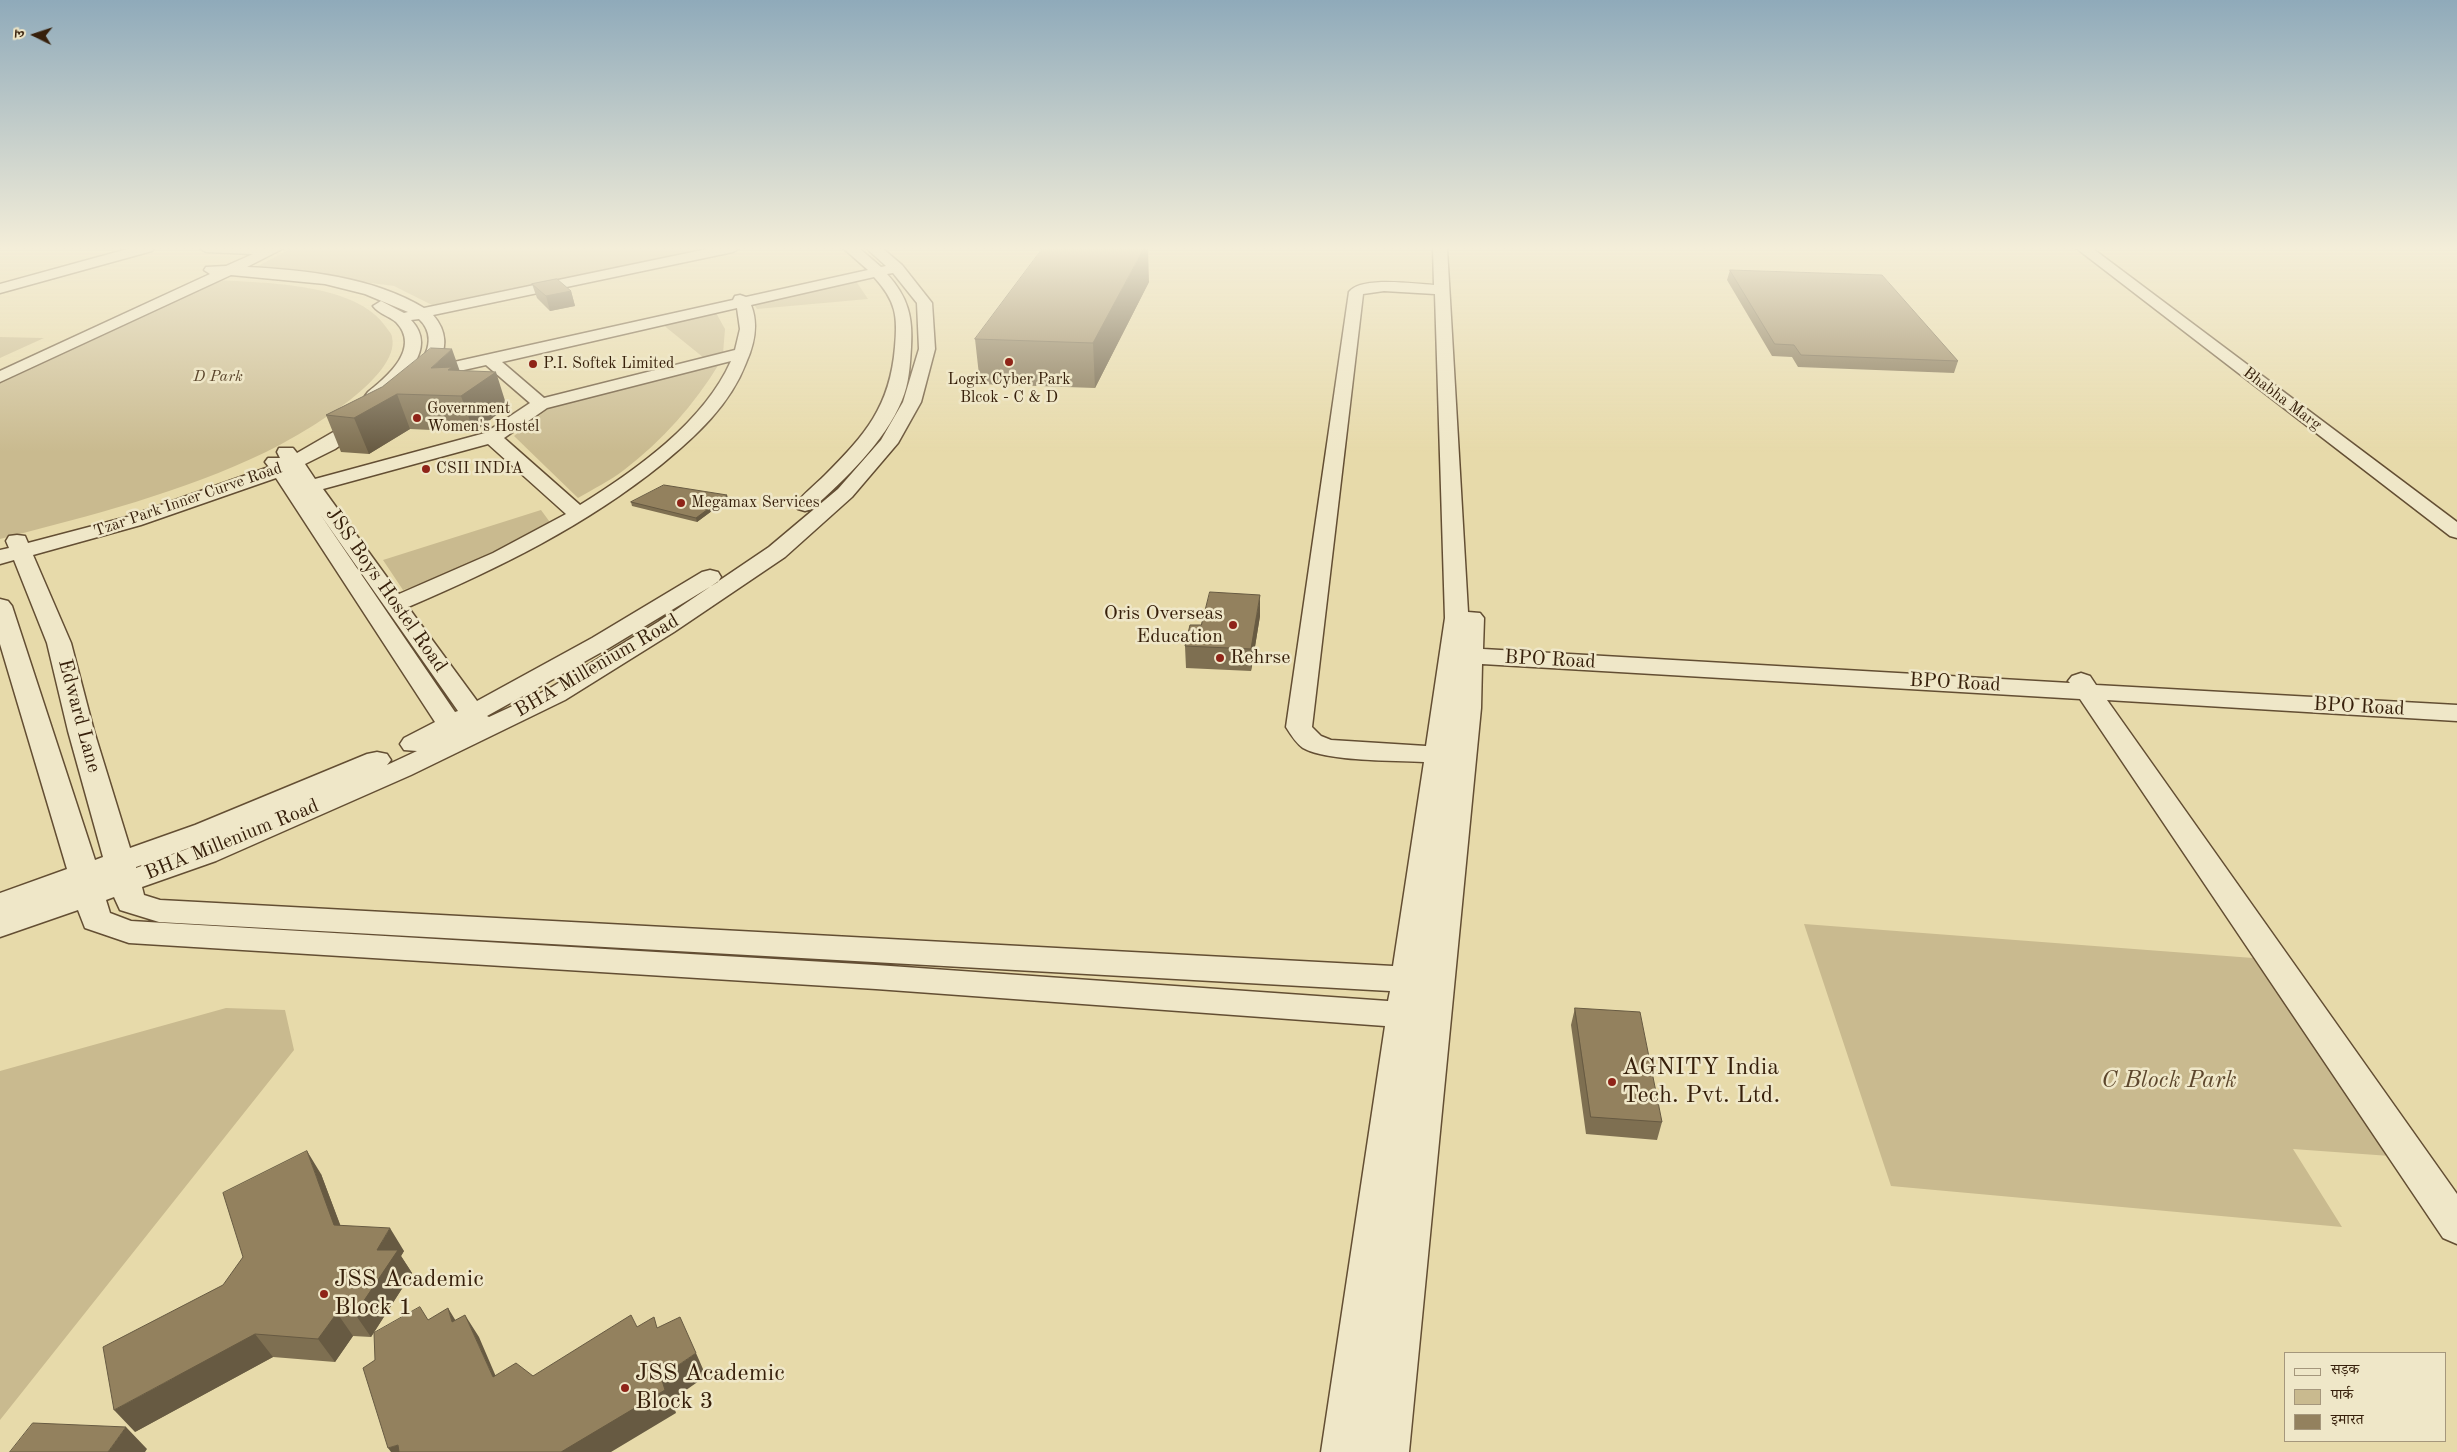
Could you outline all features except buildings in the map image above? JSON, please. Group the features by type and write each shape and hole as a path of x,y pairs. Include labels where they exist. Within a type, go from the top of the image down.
{"street":[{"path":"0,367 116,316"},
{"path":"0,377 125,316"},
{"name":"Tzar Park Inner Curve Road","path":"9,549 134,521 284,460 372,417 399,387 413,351 415,338 408,316"},
{"name":"Tzar Park Inner Curve Road","path":"284,460 347,416 424,373 431,362 438,340 431,323 412,316"},
{"path":"424,373 676,316"},
{"path":"424,373 490,360 678,316"},
{"path":"396,604 491,564 579,515 633,479 678,441 728,386 743,353 746,316"},
{"name":"BHA Millenium Road","path":"0,926 124,880 206,854 401,769 455,733 479,721 556,695 666,627 777,552 845,493 888,443 912,402 926,349 925,316"},
{"path":"1353,316 1299,727 1305,737 1315,744 1332,748 1438,755"},
{"path":"1423,980 1468,708 1457,618 1442,316"},
{"path":"1386,1452 1423,980 1438,755 1462,650 1472,620 1460,316"},
{"name":"Bhabha Marg","path":"2172,316 2457,532"},
{"name":"Bhabha Marg","path":"2185,316 2457,520"},
{"path":"2150,319 2178,320"},
{"path":"312,486 492,437 541,404 743,353"},
{"path":"490,360 541,404"},
{"path":"347,416 372,417"},
{"path":"492,437 579,515"},
{"name":"JSS Boys Hostel Road","path":"284,460 369,585 396,604 479,721"},
{"name":"JSS Boys Hostel Road","path":"284,460 312,486 455,733"},
{"name":"Edward Lane","path":"9,549 59,643 81,732 124,880"},
{"name":"Edward Lane","path":"0,606 89,893"},
{"name":"BPO Road","path":"1462,650 2084,685 2457,703"},
{"path":"2084,685 2457,1226"},
{"name":"BPO Road","path":"2084,685 2457,713"},
{"path":"124,880 131,902 159,911 1423,980"},
{"path":"89,893 96,920 128,932 876,977 1419,1016"},
{"name":"BHA Millenium Road","path":"0,904 89,893"},
{"path":"1344,1452 1419,1016"}],"green space":[{"name":"D Park","path":"142,316 376,316 392,337 391,353 381,370 365,387 322,420 266,452 202,479 136,502 0,539 0,383"},
{"path":"696,316 718,316 725,329 723,354 704,358 662,324"},
{"path":"0,337 44,338 0,358"},
{"path":"719,364 699,394 664,435 619,474 578,498 514,436 554,404"},
{"path":"541,510 552,525 426,582 403,590 383,560"},
{"name":"C Block Park","path":"1804,924 2253,958 2390,1156 2293,1149 2342,1227 1891,1186"},
{"path":"226,1008 285,1010 294,1050 0,1420 0,1071"}],"place":[{"name":"Logix Cyber Park Blcok - C & D","path":"1009,362"},
{"name":"P.I. Softek Limited","path":"533,364"},
{"name":"Government Women's Hostel","path":"417,418"},
{"name":"CSII INDIA","path":"426,469"},
{"name":"Megamax Services","path":"681,503"},
{"name":"Oris Overseas Education","path":"1233,625"},
{"name":"Rehrse","path":"1220,658"},
{"name":"AGNITY India Tech. Pvt. Ltd.","path":"1612,1082"},
{"name":"JSS Academic Block 1","path":"324,1294"},
{"name":"JSS Academic Block 3","path":"625,1388"}]}
